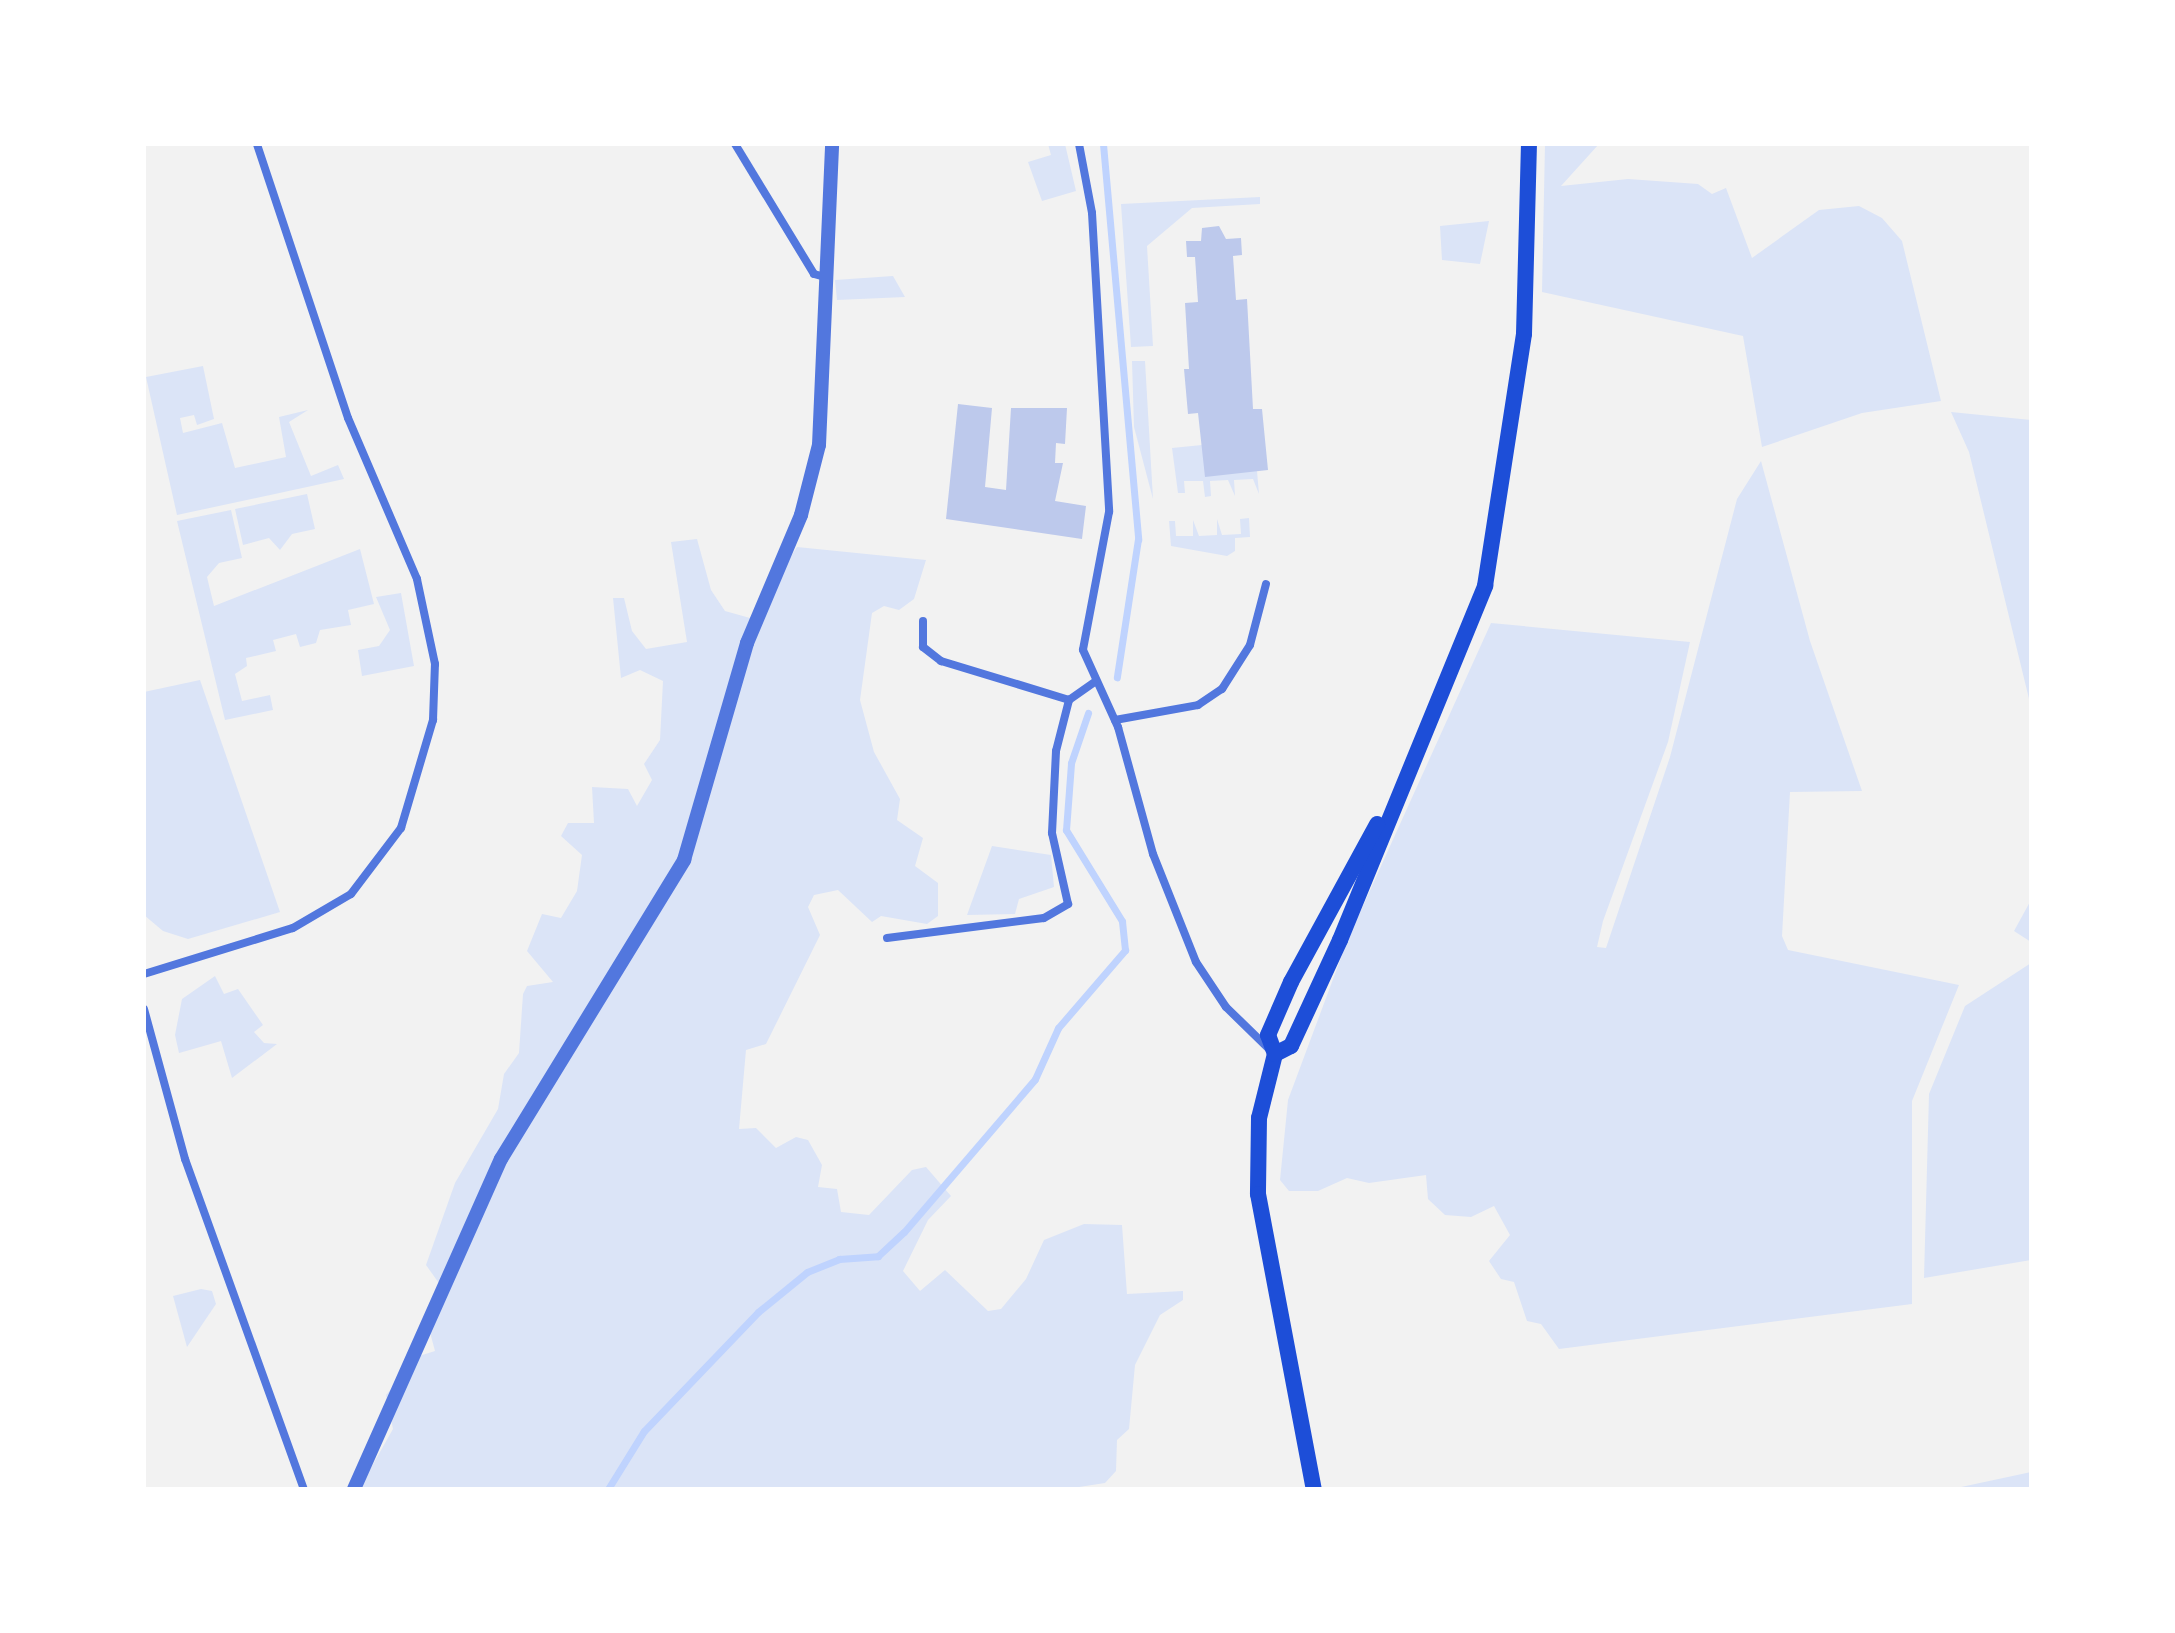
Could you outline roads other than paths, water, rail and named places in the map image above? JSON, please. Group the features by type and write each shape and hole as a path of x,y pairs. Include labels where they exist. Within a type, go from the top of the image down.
{"main road":[{"path":"1275,1054 1291,1046 1340,940 1404,778 1464,647 1493,559 1526,309 1529,144"},
{"path":"1314,1489 1258,1194 1259,1118 1275,1054 1268,1035 1291,982 1404,778"}],"street":[{"path":"144,974 293,928 351,894 401,828 433,720 435,664 417,579 348,418 257,144"},
{"path":"735,144 814,274 825,277"},
{"path":"354,1489 501,1159 684,860 747,643 801,515 817,456 827,387 825,277 832,144"},
{"path":"1079,144 1092,210 1109,512 1082,642 1115,720 1153,854 1196,962 1226,1007 1275,1054"},
{"path":"1115,720 1198,705 1222,689 1250,645 1266,584"},
{"path":"923,621 923,647 941,661 1069,700"},
{"path":"887,938 1044,918 1068,904 1051,804 1069,700 1096,681"},
{"path":"144,1009 220,1263 304,1489"}],"waterway":[{"path":"1103,144 1138,539 1117,677"},
{"path":"608,1489 644,1431 758,1312 807,1272 839,1259 878,1256 904,1232 1035,1079 1058,1028 1125,950 1122,921 1066,830 1071,763 1088,713"}]}
